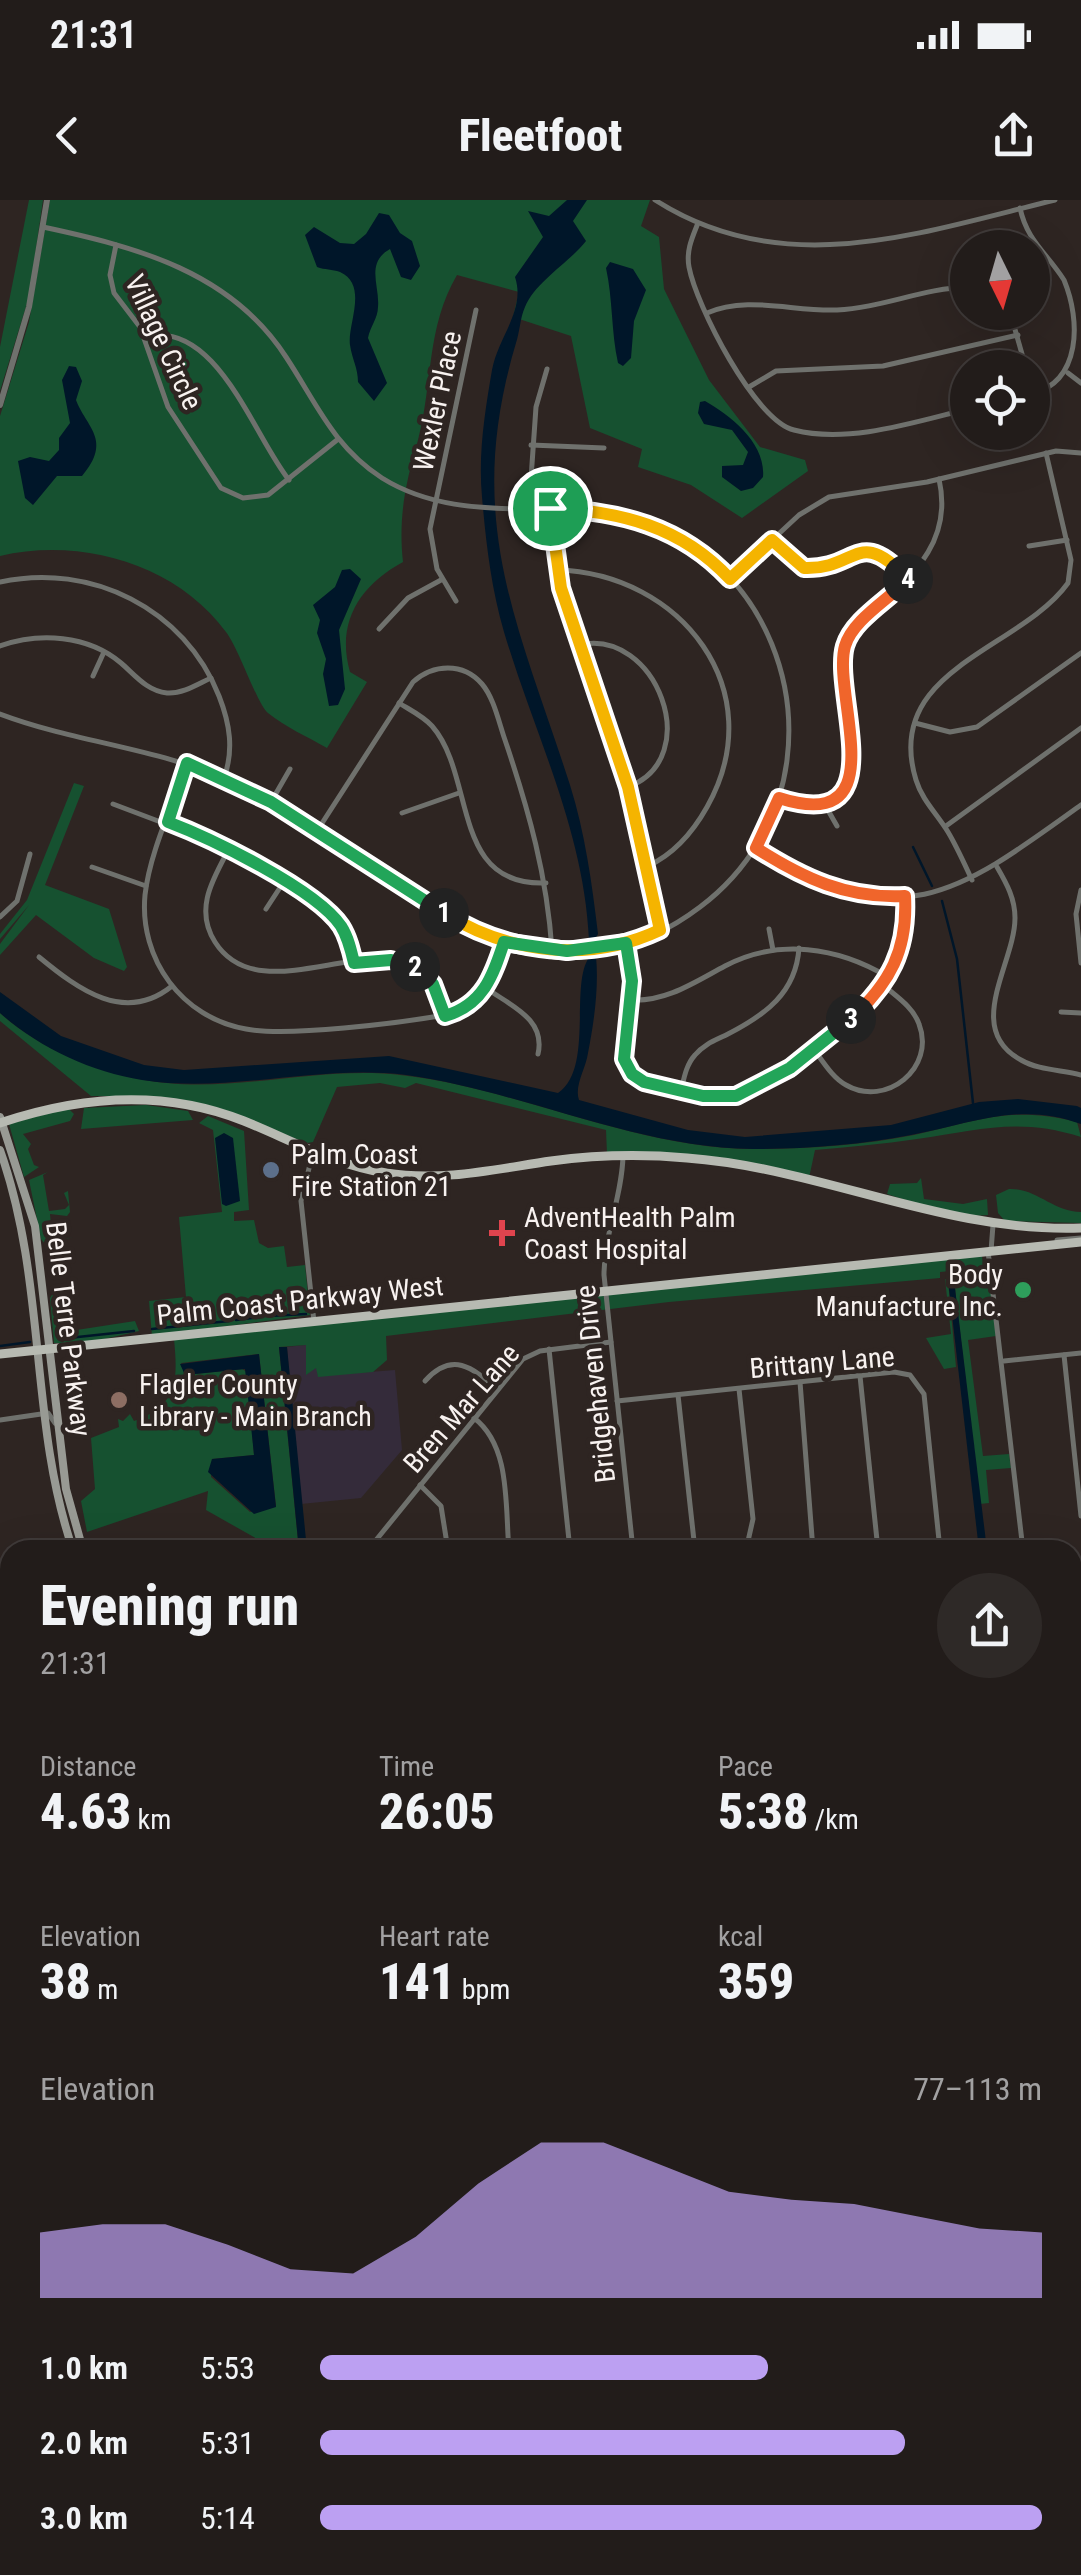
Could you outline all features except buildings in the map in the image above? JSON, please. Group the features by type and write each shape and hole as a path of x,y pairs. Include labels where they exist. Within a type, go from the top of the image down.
{"main road":[{"path":"1,1121 72,1103 159,1101 225,1114 363,1169 425,1177 623,1156 743,1164 993,1225 1081,1228"},
{"name":"Belle Terre Parkway","path":"1,1121 35,1226 48,1413 58,1501 70,1540"},
{"name":"Belle Terre Parkway","path":"0,1150 26,1242 65,1480 80,1540"},
{"name":"Palm Coast Parkway West","path":"0,1354 1081,1240"}],"street":[{"path":"1,399 30,307 47,200"},
{"path":"654,200 698,223 762,244 832,248 885,240 1050,200"},
{"path":"1020,208 1028,236 1070,290 1080,340 1068,373 1050,388"},
{"path":"698,223 689,244 688,264 707,313 749,387 774,420 803,432 892,426 950,414"},
{"path":"0,714 187,763 224,778 271,802 450,917 504,942 552,950 626,943 660,930 718,892 756,848 779,798 789,738 783,676 758,615 730,579 690,545 654,526 610,512 435,500 387,481 337,440 280,347 244,307 184,268 44,227"},
{"name":"Village Circle","path":"116,245 111,287 144,337 166,402 219,486 234,496 255,498 289,480 337,440"},
{"path":"707,313 736,303 848,309 950,290"},
{"name":"Wexler Place","path":"442,580 431,544 435,500 476,310"},
{"path":"1016,330 1022,350"},
{"path":"749,387 780,370 883,366 1018,335"},
{"path":"144,337 176,336 211,362 232,387 260,442 289,480"},
{"path":"529,507 531,446 539,392 547,369"},
{"path":"1068,373 1081,383"},
{"path":"531,446 604,448"},
{"path":"972,880 915,778 911,749 915,723 926,699 945,677 1064,588 1072,566 1046,453"},
{"path":"730,579 802,512 829,498 939,479 1046,453 1081,453"},
{"path":"779,798 808,807 825,804 844,788 849,764 846,642 927,558 939,532 939,479"},
{"path":"550,508 557,570 628,787 660,930"},
{"path":"772,540 804,568 872,552 887,558 908,580"},
{"path":"1030,546 1067,540"},
{"path":"557,570 613,577 655,596 694,633 720,680 727,738 715,792 685,838 646,866"},
{"path":"0,582 58,577 124,594 171,626 212,678 231,746 224,778"},
{"path":"379,629 408,598 442,580 456,601"},
{"path":"0,646 51,638 104,652 158,691 181,691 212,678"},
{"path":"579,645 601,641 622,647 644,667 661,698 667,730 662,760 648,778 628,787"},
{"path":"93,676 104,652"},
{"path":"915,723 950,732 977,728 1081,653"},
{"path":"317,831 419,677 438,668 465,671 484,686 530,812 546,883 552,950"},
{"path":"399,704 434,730 478,846 492,866 517,880 546,883"},
{"path":"945,827 1081,728"},
{"path":"187,763 146,886 147,935 172,986 205,1014 254,1030 445,1016 467,1007 486,988 504,942"},
{"path":"271,802 290,768"},
{"path":"402,813 459,793"},
{"path":"113,804 168,822 229,849 284,883 339,924 354,963"},
{"path":"825,804 836,826"},
{"path":"756,848 819,884 864,895 905,896 972,880 1081,804"},
{"path":"229,849 205,903 208,928 223,952 240,964 260,970 391,960 411,965 433,984 445,1016"},
{"path":"0,917 17,901 30,854"},
{"path":"997,866 1011,894 1015,916 994,1000 996,1032 1018,1059 1081,1075"},
{"path":"92,867 146,886"},
{"path":"266,909 284,883"},
{"path":"1081,890 1076,914 1081,963"},
{"path":"626,943 631,1000 624,1053 628,1068 644,1082 681,1091 736,1096 815,1051 883,985 904,946 905,896"},
{"path":"769,929 773,950"},
{"path":"631,1000 662,997 738,960 773,950 799,948 851,958 888,977"},
{"path":"681,1091 688,1066 699,1050 764,1013 783,996 794,976 799,948"},
{"path":"39,957 74,982 122,1004 147,1003 172,986"},
{"path":"815,1051 839,1081 860,1091 886,1090 908,1076 922,1051 920,1028 908,1006 883,985"},
{"path":"486,988 536,1025 541,1038 538,1054"},
{"path":"1062,1012 1081,1013"},
{"path":"314,1152 301,1202 314,1322"},
{"name":"Bridgehaven Drive","path":"623,1156 620,1196 605,1249 605,1291 631,1540"},
{"path":"993,1225 993,1265 1022,1540"},
{"name":"Bren Mar Lane","path":"376,1540 523,1358 550,1350 611,1342"},
{"path":"550,1350 569,1540"},
{"path":"1004,1361 1081,1353"},
{"path":"1064,1354 1081,1516"},
{"path":"425,1381 440,1366 457,1363 471,1368 497,1389"},
{"name":"Brittany Lane","path":"617,1401 901,1372 920,1385 939,1540"},
{"path":"860,1376 877,1540"},
{"path":"800,1382 812,1540"},
{"path":"739,1388 753,1519 748,1540"},
{"path":"678,1395 695,1540"},
{"path":"0,1420 48,1413 55,1420 65,1480"},
{"path":"474,1418 497,1444 508,1540"},
{"path":"420,1485 441,1506 446,1540"},
{"path":"177,2575 204,2575"}],"shaded area":[{"path":"314,1344 318,1376 395,1370 402,1450 361,1498 301,1504 287,1347"}],"green space":[{"path":"29,200 43,200 29,297 0,391 0,347"},
{"path":"50,200 650,200 641,226 659,237 664,289 709,380 760,447 805,460 808,471 742,518 691,485 638,467 642,449 590,428 571,336 513,317 519,292 457,275 435,335 423,419 402,514 403,562 363,594 349,622 346,654 350,672 367,682 327,748 268,713 226,632 205,608 154,573 125,561 62,550 0,556 0,416 29,322"},
{"path":"74,783 84,786 45,885 109,909 127,967 124,971 94,958 36,915 0,955 0,944 29,905 0,939 0,934 27,900"},
{"path":"0,1013 63,1054 135,1078 201,1085 334,1074 400,1075 489,1092 621,1129 710,1146 775,1149 855,1144 1013,1115 1077,1122 1081,1137 1018,1126 815,1150 809,1178 767,1167 607,1154 606,1130 416,1083 405,1088 380,1083 337,1087 313,1142 307,1143 253,1122 121,1096 91,1096 0,1021"},
{"path":"146,1105 188,1111 193,1120 81,1129 84,1108"},
{"path":"68,1108 74,1114 70,1121 23,1134 31,1144 28,1149 34,1165 39,1167 24,1177 9,1124"},
{"path":"208,1116 244,1131 249,1210 234,1212 234,1221 254,1220 259,1243 268,1248 284,1246 287,1267 305,1265 310,1315 152,1336 149,1301 186,1297 179,1217 222,1212 213,1130 199,1123"},
{"path":"48,1172 43,1175 49,1211 69,1205 64,1193 68,1191 70,1212 67,1216 50,1214 52,1236 56,1239 63,1230 66,1239 45,1244 29,1180"},
{"path":"921,1178 924,1199 963,1204 987,1199 988,1215 958,1217 887,1194 890,1184 917,1183"},
{"path":"1009,1189 1081,1212 1081,1223 1005,1221 998,1213 996,1195"},
{"path":"982,1256 983,1268 940,1272 940,1278 669,1302 386,1336 387,1360 373,1372 318,1377 316,1368 306,1375 306,1345 279,1347 298,1540 259,1540 206,1510 208,1491 87,1532 81,1501 95,1489 91,1438 119,1427 118,1419 123,1421 130,1414 134,1421 159,1407 172,1390 176,1367 174,1339","holes":["259,1354 276,1506 250,1512 211,1477 212,1459 254,1455 247,1372 242,1369 185,1375 181,1363"]},
{"path":"989,1275 996,1336 968,1340 983,1456 1009,1454 1011,1468 986,1470 989,1503 980,1504 954,1280 948,1281 956,1367 944,1369 926,1338 951,1334 945,1279"},
{"path":"64,1291 60,1296 63,1326 70,1331 135,1321 139,1331 87,1343 54,1343 50,1298 54,1292"}],"water":[{"path":"567,200 587,200 573,221 586,241 537,289 523,311 501,406 495,464 496,517 503,569 516,620 580,821 598,934 594,941 589,940 585,899 568,822 499,615 481,481 489,385 517,301 515,277 543,237 528,211 549,216"},
{"path":"379,213 389,215 400,233 412,241 420,266 411,280 401,277 390,249 378,261 378,311 368,338 387,383 374,401 358,382 350,345 355,306 353,286 340,272 317,267 305,235 314,227 340,243 354,244 366,234"},
{"path":"610,262 633,269 646,290 634,321 631,358 623,366 618,363 614,339 606,268"},
{"path":"69,366 76,367 82,381 76,400 94,435 96,453 82,476 57,476 33,505 25,498 18,461 30,457 49,461 59,450 59,438 70,423 62,380"},
{"path":"705,401 735,422 753,442 763,477 753,488 741,491 722,477 722,466 743,465 748,452 732,430 704,424 698,413 700,402"},
{"path":"350,569 361,579 339,630 345,689 338,705 329,706 323,674 326,659 317,633 320,620 313,605 335,587 342,570"},
{"path":"591,955 596,956 595,1005 579,1100 688,1130 745,1137 891,1125 979,1102 1018,1099 1077,1106 1081,1108 1081,1124 1058,1117 1016,1114 852,1144 773,1149 709,1146 622,1129 493,1093 406,1075 340,1073 208,1084 142,1080 66,1056 31,1037 0,1013 0,992 61,1036 144,1065 184,1070 389,1056 558,1093 569,1081 576,1064 581,984"},
{"path":"224,1133 233,1138 240,1201 226,1206 222,1204 215,1138"},
{"path":"948,1280 954,1280 986,1540 978,1540"},
{"path":"279,1347 287,1347 306,1540 298,1540"},
{"path":"259,1354 276,1507 254,1514 208,1472 212,1459 254,1455 245,1369 185,1375 180,1364"}],"waterway":[{"path":"913,847 932,886"},
{"path":"942,901 957,959 973,1103"},
{"path":"269,1316 306,1314"},
{"path":"236,1320 261,1317"},
{"path":"152,1329 229,1321"},
{"path":"59,1339 134,1331"},
{"path":"0,1346 30,1342"}],"place":[{"name":"Palm Coast Fire Station 21","path":"271,1170"},
{"name":"AdventHealth Palm Coast Hospital","path":"502,1233"},
{"name":"Body Manufacture Inc.","path":"1023,1290"},
{"name":"Flagler County Library - Main Branch","path":"119,1400"}],"route":[{"path":"550,508 554,550 568,615 628,787 660,930 617,945 580,950 537,949 504,942 450,917 271,802 187,763 168,822 229,849 328,912 345,933 354,963 394,960 424,974 433,984 445,1016 467,1007 483,992 494,974 504,942 523,946 537,949 560,951 567,951 580,950 601,948 609,947 626,943 632,981 624,1056 630,1072 644,1082 703,1096 726,1098 742,1094 790,1068 840,1030 883,985 901,953 906,936 905,896 864,895 819,884 756,848 779,798 818,806 834,799 844,788 851,724 845,646 859,625 908,580 887,558 872,552 804,568 791,561 772,540 730,579 690,545 634,518 586,509 550,508"}]}
